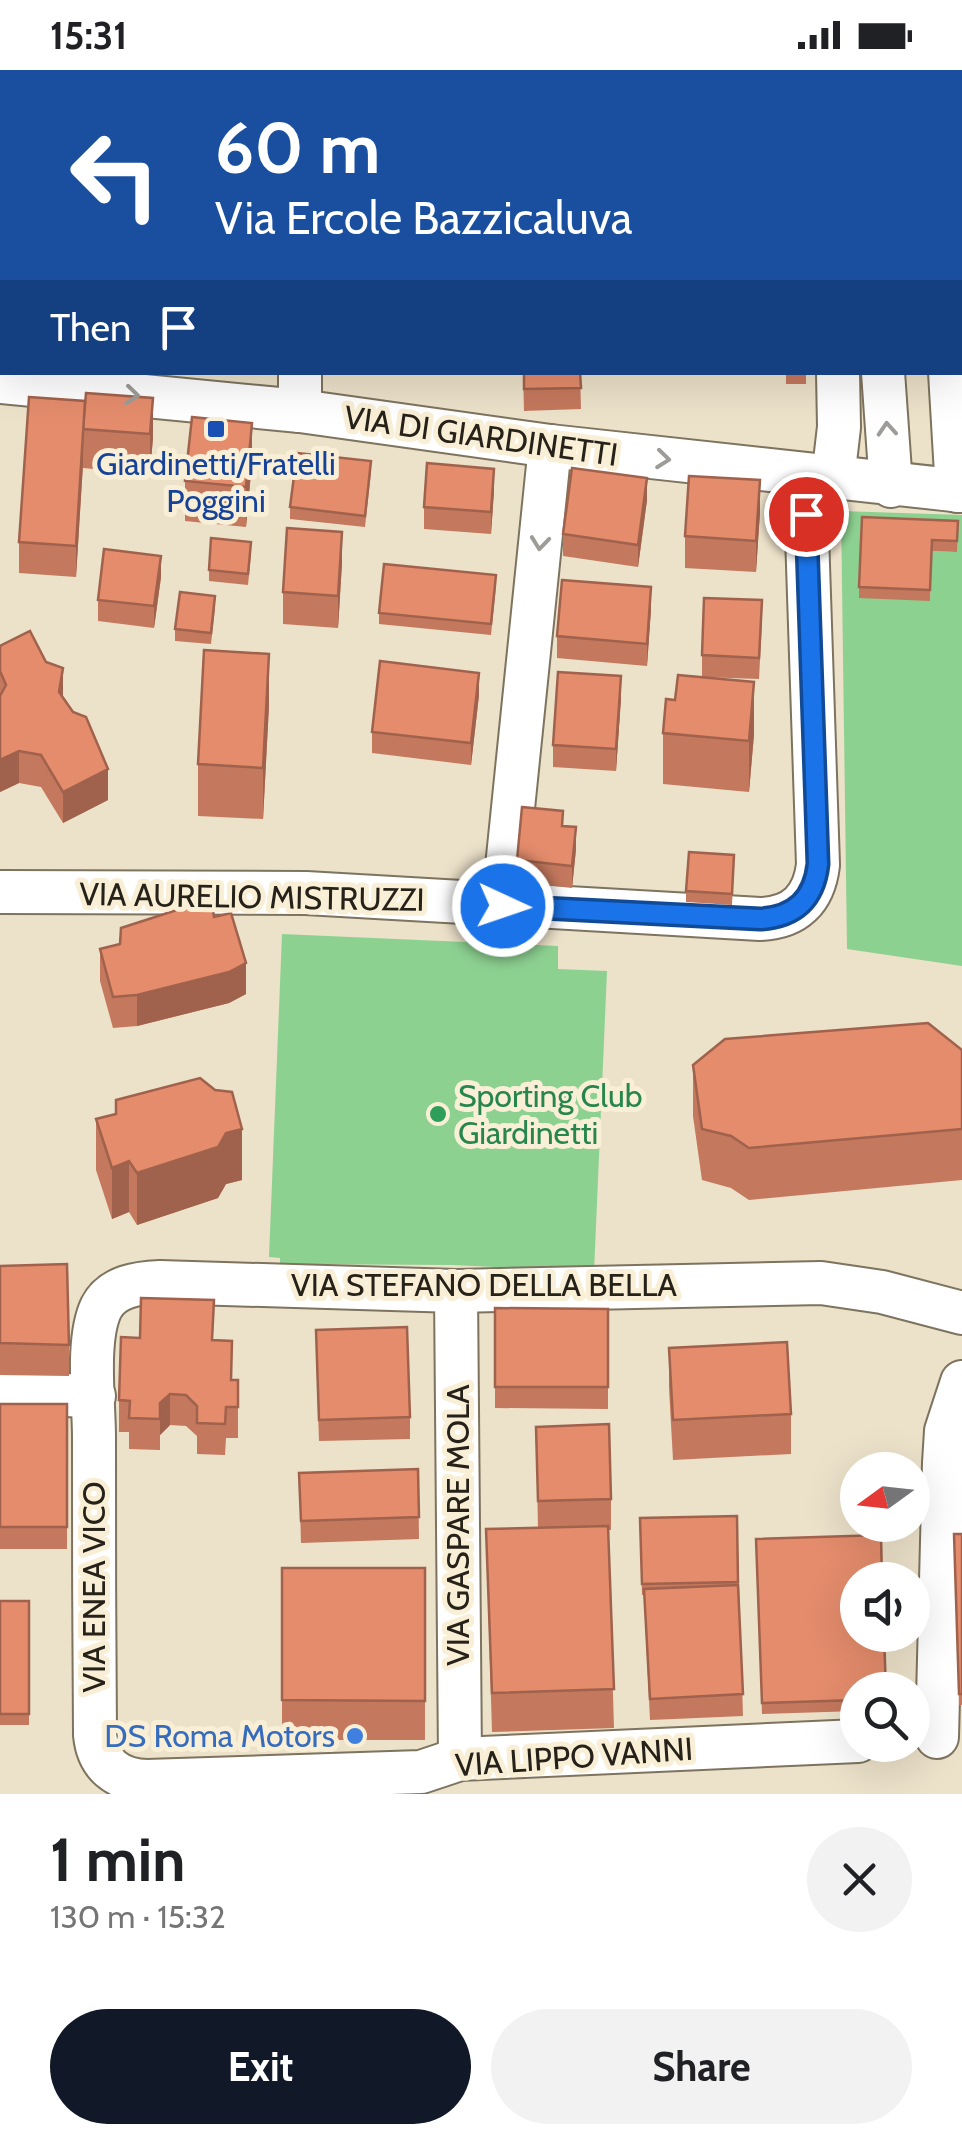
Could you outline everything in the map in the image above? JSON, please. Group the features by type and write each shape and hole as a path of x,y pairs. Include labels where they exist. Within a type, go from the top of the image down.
{"street":[{"path":"819,477 838,427 838,375"},
{"path":"883,375 890,486"},
{"path":"950,375 959,491"},
{"name":"VIA DI GIARDINETTI","path":"0,382 300,392 550,446 959,491"},
{"path":"503,906 550,446"},
{"name":"VIA AURELIO MISTRUZZI","path":"0,892 287,892 503,906 781,917 800,906 814,887 818,864 819,477"},
{"name":"VIA STEFANO DELLA BELLA","path":"94,1396 95,1331 109,1296 130,1286 160,1282 456,1292 821,1282 882,1292 962,1313"},
{"name":"VIA GASPARE MOLA","path":"456,1292 460,1760"},
{"path":"937,1737 946,1430 962,1382"},
{"path":"0,1393 94,1396"},
{"name":"VIA ENEA VICO","path":"94,1396 95,1735 99,1754 113,1772"},
{"name":"VIA LIPPO VANNI","path":"113,1772 130,1780 147,1781 421,1772 460,1760 840,1742"}],"green space":[{"path":"841,511 962,515 962,966 847,949","holes":["862,528 957,552 932,551 930,601"]},
{"name":"Sporting Club Giardinetti","path":"282,934 558,946 558,969 607,971 594,1272 453,1265 280,1264 280,1258 269,1257"}],"building":[{"path":"524,375 580,375 581,388 524,389"},
{"path":"86,393 153,398 150,434 83,429"},
{"path":"29,397 85,401 76,546 19,542"},
{"path":"192,417 252,423 246,487 185,481"},
{"path":"297,453 371,461 365,516 290,507"},
{"path":"427,463 494,469 491,512 424,507"},
{"path":"572,468 647,478 638,545 563,534"},
{"path":"689,476 760,480 756,541 685,536"},
{"path":"862,517 958,521 957,541 932,540 930,590 859,587"},
{"path":"287,528 342,532 338,596 283,592"},
{"path":"211,538 251,542 248,574 209,570"},
{"path":"104,549 161,556 154,606 98,600"},
{"path":"384,564 496,575 491,624 379,613"},
{"path":"562,580 651,587 647,644 557,636"},
{"path":"180,592 215,596 211,633 175,629"},
{"path":"704,598 762,600 759,658 702,655"},
{"path":"30,631 46,662 63,668 59,692 73,712 86,717 108,769 63,792 41,755 19,751 0,760 0,696 6,685 0,671 0,646"},
{"path":"204,650 269,654 263,768 198,764"},
{"path":"380,661 479,673 471,743 372,732"},
{"path":"558,672 621,676 616,749 553,745"},
{"path":"678,675 754,682 749,741 663,733 666,699 675,700"},
{"path":"522,807 563,811 562,826 576,827 572,866 517,860"},
{"path":"689,852 734,855 732,894 686,891"},
{"path":"211,899 214,917 231,913 246,963 229,972 137,995 113,997 100,949 120,944 121,928"},
{"path":"928,1023 962,1050 962,1129 749,1148 731,1136 702,1129 693,1065 725,1039"},
{"path":"200,1078 215,1090 232,1092 242,1129 226,1133 218,1147 137,1173 129,1161 112,1168 96,1119 116,1114 116,1100"},
{"path":"67,1264 69,1345 0,1343 0,1266"},
{"path":"141,1298 214,1300 212,1340 232,1341 231,1380 238,1380 238,1407 226,1407 225,1424 197,1423 197,1406 186,1395 170,1394 160,1403 160,1419 129,1418 130,1401 119,1400 121,1337 140,1338"},
{"path":"495,1308 608,1309 608,1387 495,1387"},
{"path":"407,1327 410,1417 319,1420 316,1330"},
{"path":"787,1342 791,1414 673,1420 669,1348"},
{"path":"0,1404 67,1404 67,1527 0,1527"},
{"path":"609,1424 611,1499 538,1501 536,1427"},
{"path":"418,1469 419,1517 301,1521 299,1473"},
{"path":"737,1516 738,1582 642,1584 640,1518"},
{"path":"608,1526 614,1689 492,1693 486,1529"},
{"path":"954,1534 962,1534 962,1694 959,1694"},
{"path":"840,1536 840,1542 881,1542 882,1562 840,1562 840,1652 885,1652 885,1672 840,1672 840,1701 762,1703 756,1539"},
{"path":"282,1568 425,1568 425,1701 282,1700"},
{"path":"738,1585 743,1694 650,1699 644,1589"},
{"path":"0,1601 29,1601 29,1714 0,1714"}],"place":[{"name":"Giardinetti/Fratelli Poggini","path":"216,429"},
{"name":"Sporting Club Giardinetti","path":"438,1114"},
{"name":"DS Roma Motors","path":"355,1736"}],"route":[{"path":"503,906 760,919 781,917 808,898 818,864 806,514"}]}
